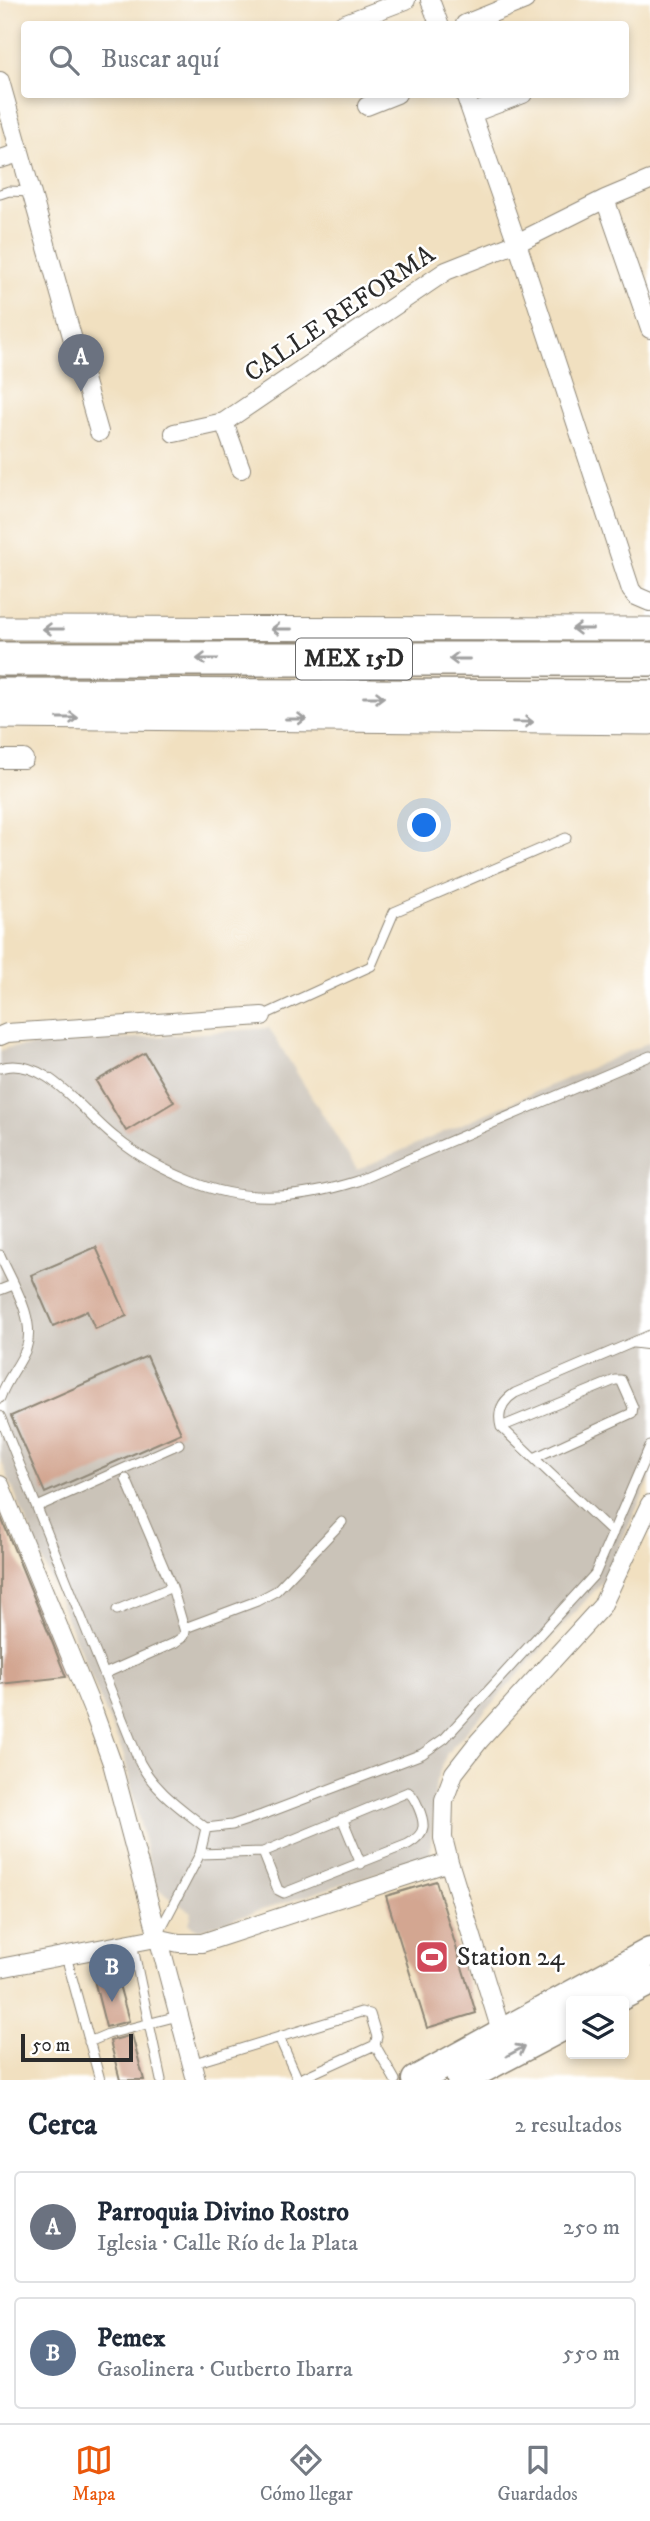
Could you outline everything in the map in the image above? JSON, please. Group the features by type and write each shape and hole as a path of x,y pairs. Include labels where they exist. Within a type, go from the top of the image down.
{"highway":[{"name":"MEX 15D","path":"0,659 650,659"},
{"name":"MEX 15D","path":"0,695 650,697"}],"main road":[{"path":"416,2080 650,1952"},
{"path":"620,1996 650,1980"},
{"path":"461,2080 566,2025"}],"street":[{"path":"351,21 406,0"},
{"path":"430,0 438,21"},
{"path":"472,21 525,0"},
{"path":"0,81 99,432"},
{"path":"367,106 387,98"},
{"path":"467,98 632,590 643,599"},
{"path":"473,113 512,98"},
{"path":"0,159 20,153"},
{"name":"CALLE REFORMA","path":"174,433 224,422 446,271 517,243 650,180"},
{"path":"605,199 650,329"},
{"path":"224,422 241,469"},
{"path":"0,628 650,629"},
{"path":"0,717 650,723"},
{"path":"0,759 24,759"},
{"path":"0,1036 21,1032 262,1016"},
{"path":"0,1485 5,1509 94,1713 112,1763 193,2072"},
{"path":"502,2034 443,1838 444,1800 454,1773 480,1741 602,1606 650,1504"},
{"path":"0,1968 156,1938 179,1943 202,1943 449,1862"}],"lane":[{"path":"0,194 9,191 33,192"},
{"path":"262,1016 371,966 394,912 566,838"},
{"path":"0,1068 32,1068 52,1079 118,1140 191,1182 257,1196 294,1196 327,1191 357,1181 650,1056"},
{"path":"0,1255 26,1315 27,1341 0,1398"},
{"path":"0,1290 13,1285"},
{"path":"613,1533 501,1427 499,1412 509,1397 650,1335"},
{"path":"632,1342 650,1345"},
{"path":"501,1427 615,1380 621,1380 633,1407 632,1413 534,1458"},
{"path":"0,1416 149,1780 206,1828 232,1825 262,1815 422,1754 439,1744 595,1574 650,1446"},
{"path":"37,1507 179,1444"},
{"path":"104,1674 174,1643 184,1636 185,1628 172,1587 126,1479"},
{"path":"185,1628 257,1601 276,1591 342,1522"},
{"path":"117,1610 172,1587"},
{"path":"200,1854 262,1852 405,1793 413,1796 423,1825 419,1836 408,1844 280,1893 262,1852"},
{"path":"342,1818 361,1864"},
{"path":"156,1938 200,1854 206,1828"},
{"path":"132,1942 161,2080"},
{"path":"66,1956 100,2080"},
{"path":"193,2072 279,2037 366,2012 372,2018 377,2037 375,2045 395,2080"},
{"path":"89,2042 178,2016"},
{"path":"279,2037 298,2080 375,2045"}],"shaded area":[{"path":"269,1028 357,1170 650,1042 650,1479 605,1579 447,1753 436,1781 430,1856 199,1930 189,1924 192,1912 155,1887 124,1756 0,1458 0,1051 7,1048"}],"building":[{"path":"145,1053 174,1102 126,1131 96,1081"},
{"path":"96,1247 127,1316 95,1329 87,1311 53,1326 31,1275"},
{"path":"147,1356 181,1433 45,1493 11,1416"},
{"path":"0,1515 49,1634 66,1677 0,1684"},
{"path":"436,1881 476,2013 427,2028 386,1896"},
{"path":"115,1970 129,2021 106,2027 93,1976"},
{"path":"132,2035 144,2080 120,2080 110,2041"}],"place":[{"name":"Parroquia Divino Rostro","path":"81,392"},
{"name":"Station 24","path":"432,1957"},
{"name":"Pemex","path":"112,2002"}]}
